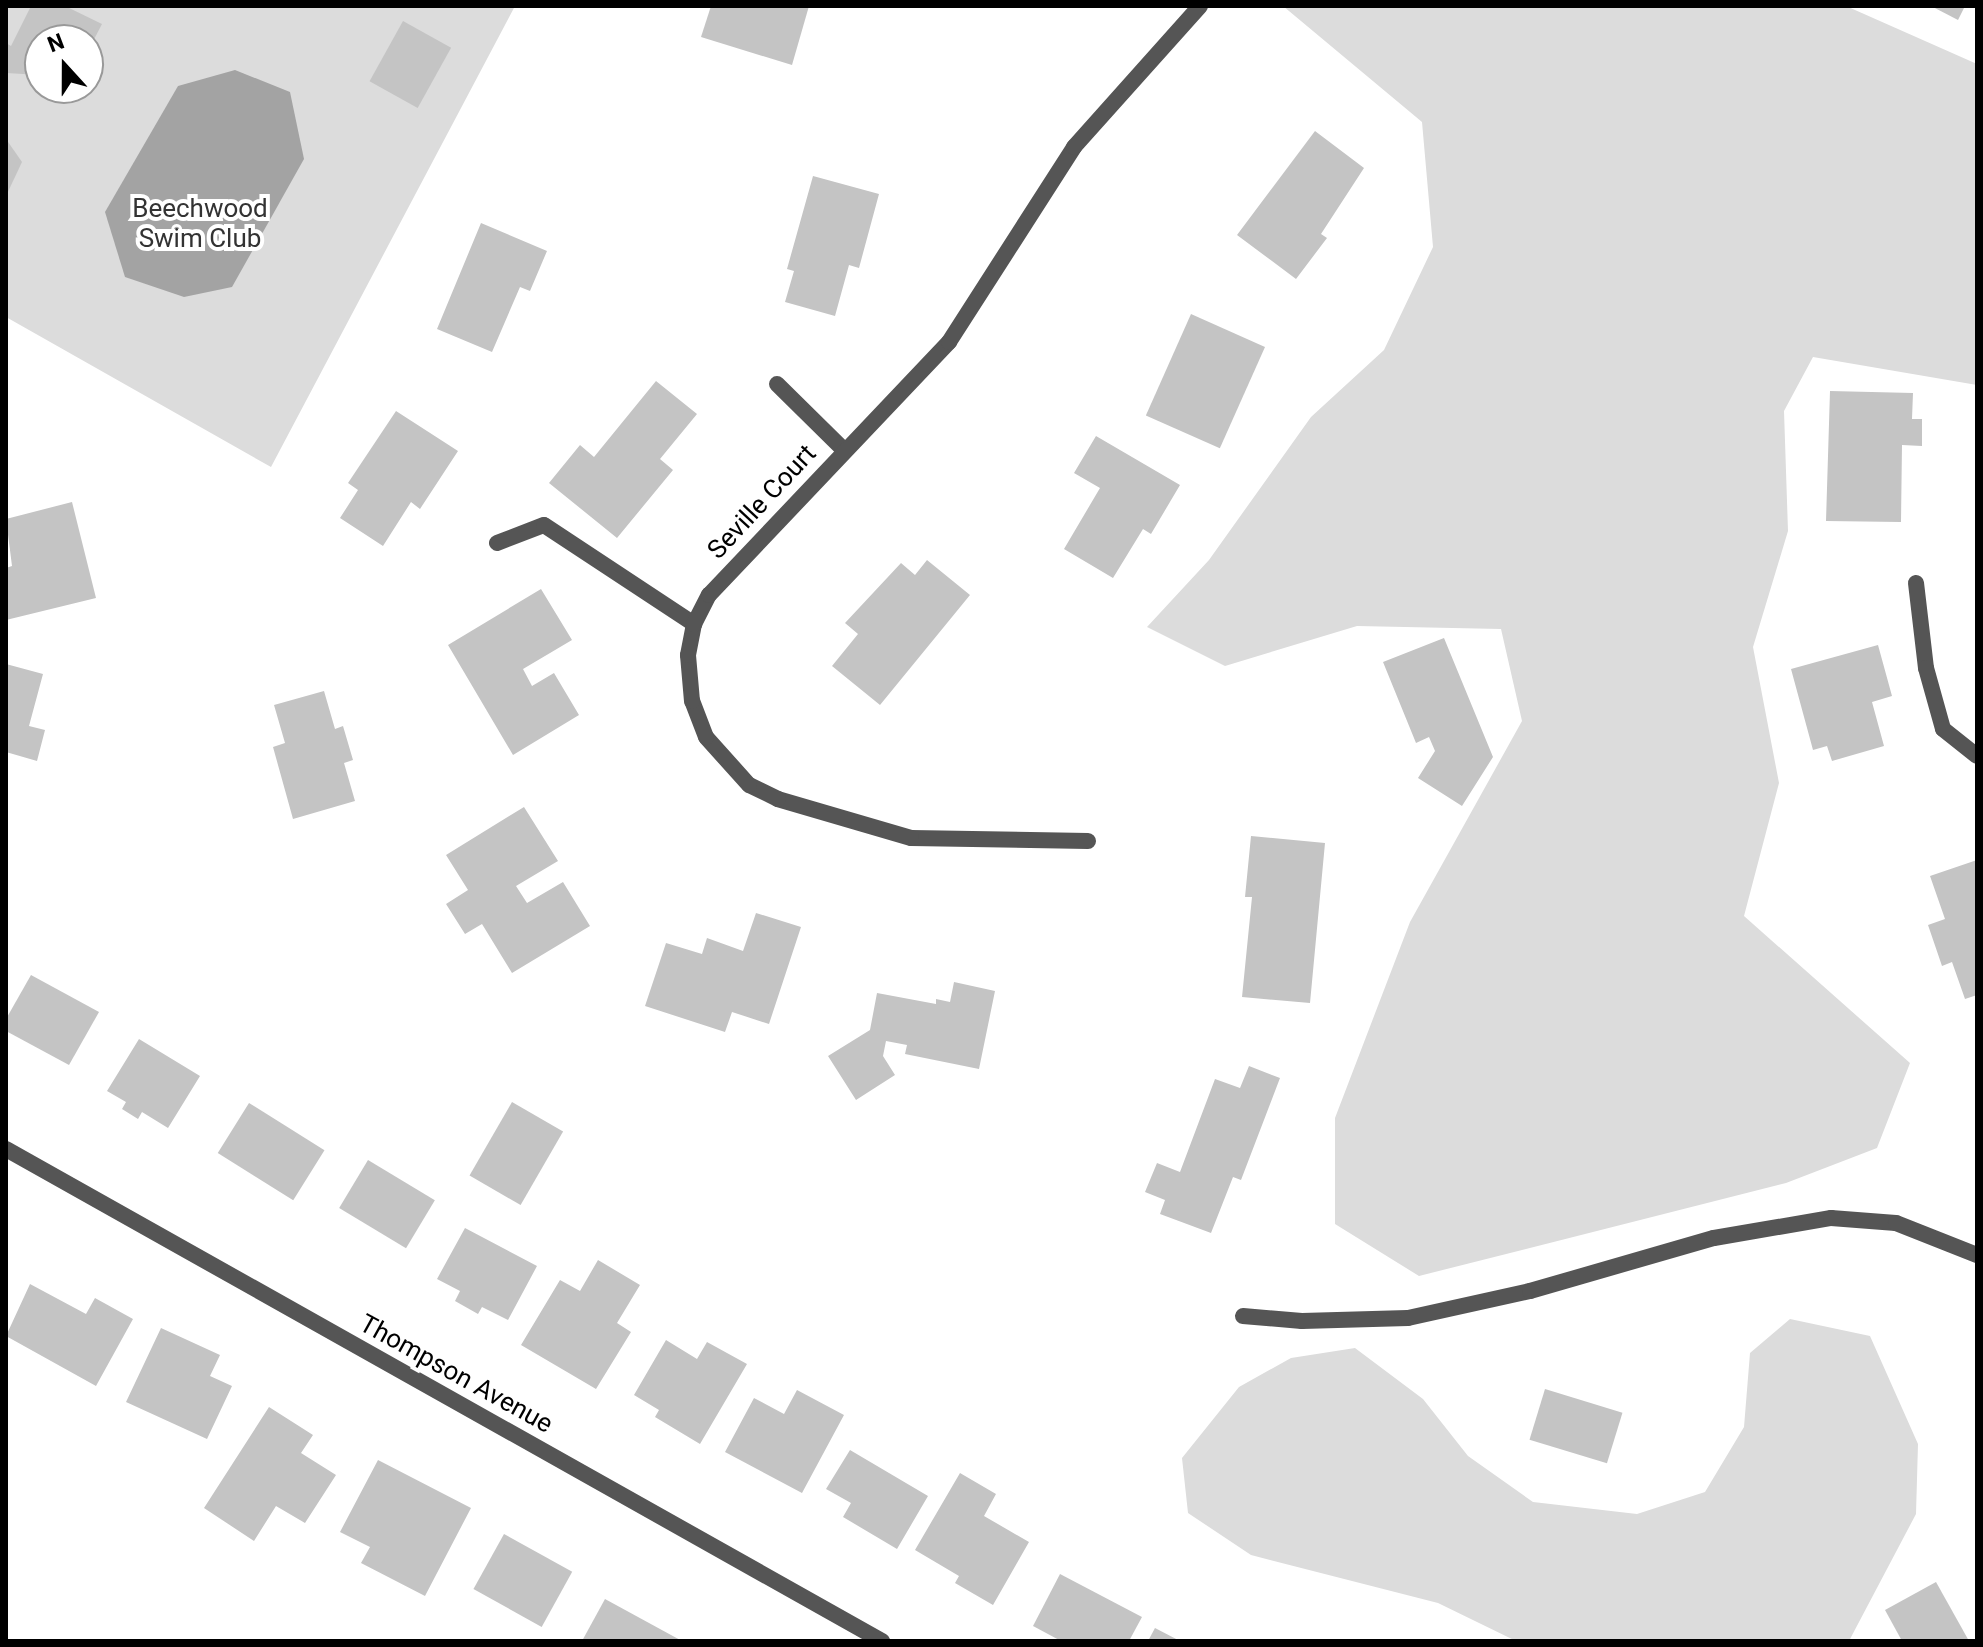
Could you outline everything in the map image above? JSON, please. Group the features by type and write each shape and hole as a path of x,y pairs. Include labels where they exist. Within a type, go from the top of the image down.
{"street":[{"name":"Seville Court","path":"1088,841 911,838 778,799 749,785 706,737 692,701 688,655 694,624 717,585 949,342 1074,147 1149,56 1200,6"},
{"path":"777,384 844,450"},
{"path":"497,543 544,525 694,624"},
{"path":"1916,583 1926,668 1943,729 1977,756"},
{"name":"Thompson Avenue","path":"6,1149 882,1641"},
{"path":"1243,1316 1302,1321 1408,1318 1530,1291 1714,1238 1831,1218 1896,1223 1977,1255"}],"green space":[{"name":"Beechwood Swim Club","path":"6,6 515,6 271,467 6,317"},
{"path":"1283,6 1846,6 1977,64 1977,385 1813,357 1784,411 1788,531 1753,647 1779,783 1744,916 1910,1063 1877,1148 1786,1183 1419,1276 1335,1224 1335,1118 1410,922 1522,721 1501,629 1357,626 1225,666 1147,627 1209,560 1311,417 1384,350 1433,247 1422,122"},
{"path":"1790,1319 1870,1336 1918,1444 1916,1514 1849,1641 1516,1641 1438,1603 1251,1555 1188,1513 1182,1458 1239,1387 1291,1358 1355,1348 1423,1399 1468,1456 1533,1502 1637,1514 1705,1492 1744,1427 1750,1353"}],"shaded area":[{"path":"235,70 290,92 304,159 232,287 184,297 125,277 105,212 178,86"}],"building":[{"path":"31,6 65,6 102,24 24,24 24,74 6,73 6,43 11,46"},
{"path":"711,6 809,6 792,65 701,37"},
{"path":"1931,6 1965,6 1958,20"},
{"path":"403,21 451,48 418,108 370,81"},
{"path":"1315,131 1364,168 1321,234 1327,238 1296,279 1237,235"},
{"path":"6,139 22,162 6,196"},
{"path":"813,176 879,194 859,268 849,265 835,316 785,302 794,271 787,269"},
{"path":"481,223 547,251 530,291 520,287 492,352 437,329"},
{"path":"1191,314 1265,347 1220,448 1146,415"},
{"path":"656,381 697,414 660,459 673,470 617,538 549,483 580,445 594,457"},
{"path":"1830,391 1913,393 1912,419 1922,419 1922,446 1902,445 1901,522 1826,521"},
{"path":"396,411 458,451 420,509 411,502 383,546 340,518 358,490 348,483"},
{"path":"1096,436 1180,485 1151,534 1143,529 1113,578 1064,549 1100,488 1074,473"},
{"path":"72,502 96,598 6,620 6,568 12,566 6,519"},
{"path":"927,560 970,595 880,705 832,666 858,634 845,623 901,563 915,575"},
{"path":"541,589 572,640 523,669 532,686 554,673 579,715 513,755 448,645"},
{"path":"1444,638 1493,757 1462,806 1418,778 1435,751 1429,737 1416,743 1383,662"},
{"path":"1878,645 1892,696 1872,702 1884,746 1832,761 1827,746 1813,750 1791,669"},
{"path":"6,664 43,674 29,726 45,730 37,761 6,752"},
{"path":"324,691 335,729 343,726 353,760 344,763 355,801 293,819 273,747 285,743 274,705"},
{"path":"524,807 558,861 516,886 527,903 563,882 590,926 512,973 482,924 465,934 446,904 468,890 446,855"},
{"path":"1251,836 1325,843 1310,1003 1242,997 1252,897 1245,897"},
{"path":"1977,860 1977,995 1965,999 1952,962 1942,966 1928,925 1945,919 1930,876"},
{"path":"756,913 801,927 769,1024 732,1012 725,1032 645,1006 666,943 702,954 707,938 743,951"},
{"path":"31,975 99,1012 69,1065 6,1031 6,1019"},
{"path":"954,982 995,991 979,1069 905,1054 907,1045 886,1041 883,1056 895,1075 856,1100 828,1056 870,1030 877,993 936,1004 936,999 950,1002"},
{"path":"139,1039 200,1076 168,1128 142,1112 138,1119 122,1109 126,1102 107,1091"},
{"path":"1249,1066 1280,1078 1241,1180 1233,1177 1211,1233 1160,1214 1165,1200 1145,1192 1157,1163 1180,1172 1215,1079 1240,1088"},
{"path":"512,1102 563,1132 521,1205 470,1176"},
{"path":"249,1103 324,1150 293,1200 218,1153"},
{"path":"368,1160 435,1200 406,1248 339,1208"},
{"path":"465,1228 537,1266 508,1320 482,1307 478,1314 455,1301 460,1291 437,1279"},
{"path":"598,1260 640,1285 617,1323 631,1332 596,1389 521,1345 560,1280 580,1291"},
{"path":"30,1284 86,1314 95,1298 133,1319 96,1386 6,1336"},
{"path":"161,1328 220,1355 210,1376 232,1386 207,1439 126,1402"},
{"path":"666,1340 697,1359 707,1342 747,1364 700,1444 655,1417 659,1410 634,1395"},
{"path":"1545,1389 1622,1413 1607,1463 1530,1440"},
{"path":"797,1390 844,1415 802,1493 725,1452 754,1398 784,1414"},
{"path":"269,1407 313,1435 301,1453 336,1475 305,1523 276,1506 254,1541 204,1508"},
{"path":"850,1450 928,1496 897,1549 843,1517 851,1503 826,1489"},
{"path":"378,1460 471,1508 425,1596 361,1563 370,1547 340,1532"},
{"path":"960,1473 996,1494 984,1516 1029,1542 993,1605 955,1583 959,1576 915,1550"},
{"path":"504,1534 572,1572 542,1627 473,1589"},
{"path":"1060,1574 1142,1617 1129,1641 1061,1641 1033,1626"},
{"path":"1936,1582 1969,1641 1902,1641 1885,1610"},
{"path":"605,1599 682,1641 582,1641"},
{"path":"1155,1628 1180,1641 1148,1641"}]}
